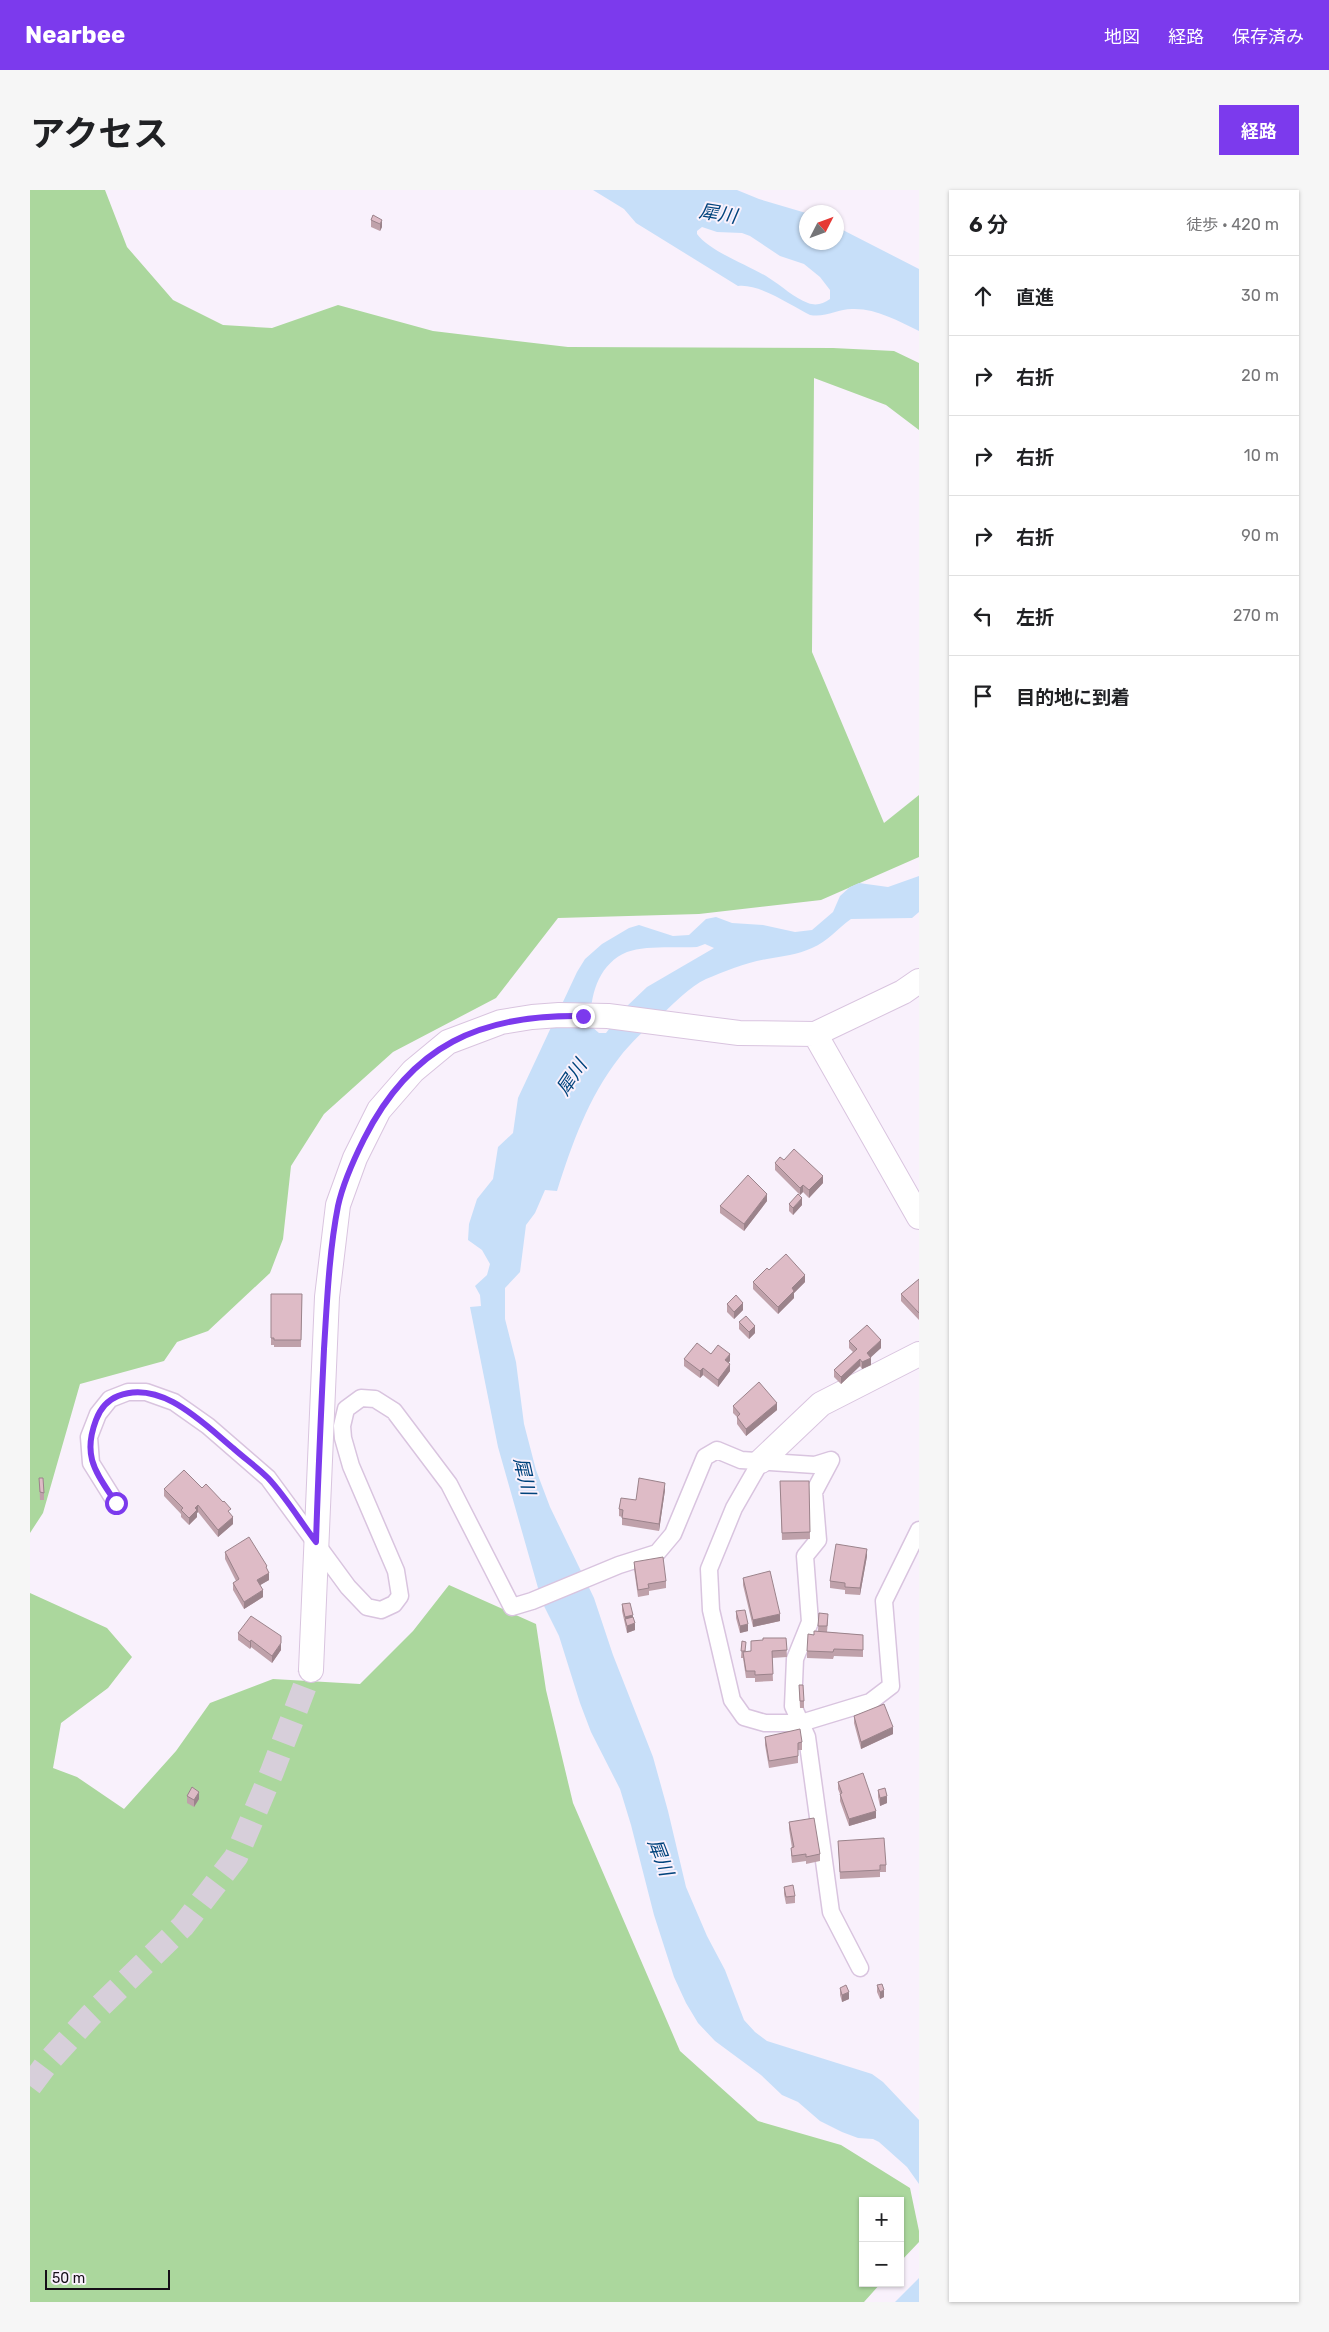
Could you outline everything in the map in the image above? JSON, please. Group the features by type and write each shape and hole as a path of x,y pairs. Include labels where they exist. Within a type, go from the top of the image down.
{"street":[{"path":"311,1670 327,1297 338,1205 355,1158 379,1110 413,1071 448,1042 502,1022 559,1015 608,1016 739,1033 815,1034 903,992 919,981"},
{"path":"815,1034 919,1217"},
{"path":"919,1354 821,1404 761,1461 734,1508 709,1569 711,1610 732,1700 744,1717 766,1724 801,1723 870,1702 891,1686 884,1600 919,1530"},
{"path":"116,1503 91,1463 89,1437 98,1414 110,1399 128,1392 146,1392 174,1402 208,1426 268,1478 348,1587 367,1607 380,1610 394,1604 400,1596 396,1571 351,1466 343,1438 342,1426 346,1409 362,1398 375,1399 394,1410 449,1484 512,1607 532,1602 619,1565 657,1552 672,1534 705,1457 717,1450 741,1460 815,1465 831,1460 814,1492 818,1540 805,1556 810,1622 795,1659 793,1706 807,1737 831,1912 860,1968"}],"green space":[{"path":"30,190 105,190 127,247 173,300 223,325 272,328 338,305 433,331 568,347 833,348 894,351 919,363 919,430 886,405 814,378 812,652 884,823 919,795 919,857 821,900 699,914 558,918 496,998 393,1052 324,1114 291,1166 283,1239 270,1273 208,1331 177,1342 164,1361 80,1384 43,1513 30,1533"},
{"path":"449,1585 536,1624 546,1690 573,1803 680,2051 758,2121 841,2145 910,2188 919,2231 919,2242 904,2258 904,2197 859,2197 859,2287 877,2287 864,2302 30,2302 30,1593 107,1628 132,1657 108,1688 61,1723 53,1768 77,1777 124,1809 176,1751 210,1703 273,1679 360,1684 413,1631"}],"water":[{"name":"犀川","path":"593,190 737,190 799,211 799,250 844,250 844,231 919,269 919,331 887,316 861,309 847,309 816,316 810,315 765,291 738,286 636,223 624,209","holes":["702,227 717,232 742,233 750,236 780,256 804,264 820,277 830,290 830,299 817,304 803,301 761,273 711,247 703,241 697,234 697,231"]},
{"name":"犀川","path":"919,876 919,912 912,918 851,919 823,942 806,950 752,962 706,979 683,995 629,1046 608,1073 590,1105 575,1139 557,1191 545,1190 535,1213 526,1225 520,1272 505,1288 505,1319 516,1362 524,1424 536,1470 550,1507 594,1598 613,1655 653,1757 686,1887 707,1936 725,1970 744,2020 767,2041 872,2074 883,2082 919,2120 919,2184 907,2167 879,2142 873,2139 858,2138 842,2132 820,2121 798,2102 782,2095 761,2075 715,2041 698,2023 686,2003 674,1977 654,1915 620,1789 591,1732 559,1636 542,1602 498,1447 470,1307 481,1306 480,1295 475,1286 487,1275 490,1264 482,1250 468,1240 469,1224 477,1199 493,1179 498,1147 513,1133 518,1098 577,972 585,959 602,944 629,928 639,925 673,936 689,935 706,919 716,917 732,923 763,925 795,932 812,930 833,912 840,896 850,887 859,883 888,887","holes":["705,944 714,948 647,987 625,1008 606,1033 599,1033 591,1026 592,1004 597,983 602,973 617,957 643,948 697,947"]},
{"path":"919,2278 919,2302 895,2302"}],"building":[{"path":"373,215 382,220 380,224 371,220"},
{"path":"794,1149 823,1176 809,1190 803,1185 800,1188 775,1163 780,1157 784,1160"},
{"path":"748,1175 767,1194 744,1224 720,1206"},
{"path":"798,1194 802,1198 793,1208 789,1204"},
{"path":"786,1254 805,1275 792,1288 794,1291 778,1307 753,1282 767,1268 769,1270"},
{"path":"919,1279 919,1313 901,1294"},
{"path":"271,1294 302,1294 301,1340 274,1340 274,1338 271,1338"},
{"path":"736,1295 743,1303 734,1312 727,1304"},
{"path":"746,1316 755,1326 749,1332 739,1322"},
{"path":"867,1325 881,1340 867,1353 871,1358 862,1362 860,1359 841,1377 834,1370 857,1349 849,1341"},
{"path":"697,1343 711,1354 718,1345 730,1354 725,1360 730,1364 718,1380 703,1368 700,1371 684,1359"},
{"path":"759,1382 777,1403 746,1429 737,1417 740,1414 733,1406"},
{"path":"184,1470 202,1488 206,1484 231,1509 228,1511 233,1517 218,1530 198,1505 195,1508 197,1510 189,1518 181,1510 183,1508 164,1489"},
{"path":"39,1478 43,1478 44,1493 40,1492"},
{"path":"639,1478 665,1483 659,1524 622,1518 623,1510 619,1509 621,1498 636,1500"},
{"path":"780,1481 809,1481 810,1532 782,1533"},
{"path":"249,1537 267,1566 269,1573 257,1580 263,1590 244,1602 233,1583 239,1579 225,1552"},
{"path":"836,1544 867,1549 860,1588 845,1587 845,1583 830,1581"},
{"path":"663,1557 666,1581 648,1584 649,1588 638,1590 634,1562"},
{"path":"770,1571 780,1614 753,1620 743,1578"},
{"path":"630,1603 633,1615 625,1617 622,1604"},
{"path":"745,1610 748,1624 740,1626 736,1611"},
{"path":"819,1613 828,1614 827,1626 818,1626"},
{"path":"251,1616 281,1636 281,1643 272,1656 238,1633"},
{"path":"633,1617 635,1623 627,1626 625,1619"},
{"path":"814,1631 863,1635 863,1650 834,1649 833,1652 807,1651 808,1634 814,1635"},
{"path":"763,1638 786,1638 787,1650 772,1651 773,1674 755,1675 755,1671 746,1671 743,1652 751,1651 751,1641 763,1640"},
{"path":"742,1641 746,1642 745,1651 741,1651"},
{"path":"799,1685 803,1685 804,1701 800,1701"},
{"path":"884,1704 893,1727 861,1742 854,1716"},
{"path":"800,1729 802,1742 798,1743 798,1756 769,1761 765,1737"},
{"path":"863,1773 876,1811 849,1819 840,1794 842,1793 838,1782"},
{"path":"192,1787 199,1792 194,1800 187,1796"},
{"path":"885,1788 887,1796 880,1798 878,1790"},
{"path":"814,1818 820,1854 806,1857 806,1854 792,1856 791,1848 794,1847 789,1822"},
{"path":"884,1838 886,1865 880,1865 880,1870 840,1872 838,1841"},
{"path":"793,1885 795,1896 786,1897 784,1887"},
{"path":"882,1984 884,1990 880,1992 877,1985"},
{"path":"846,1985 849,1992 842,1995 840,1988"}],"tunnel":[{"path":"30,2086 48,2062 90,2016 183,1926 236,1857 272,1772 311,1670"}],"route":[{"path":"116,1503 91,1463 89,1437 98,1414 110,1399 128,1392 146,1392 174,1402 208,1426 268,1478 316,1542 327,1297 338,1205 355,1158 379,1110 413,1071 448,1042 502,1022 532,1017 583,1016"}]}
